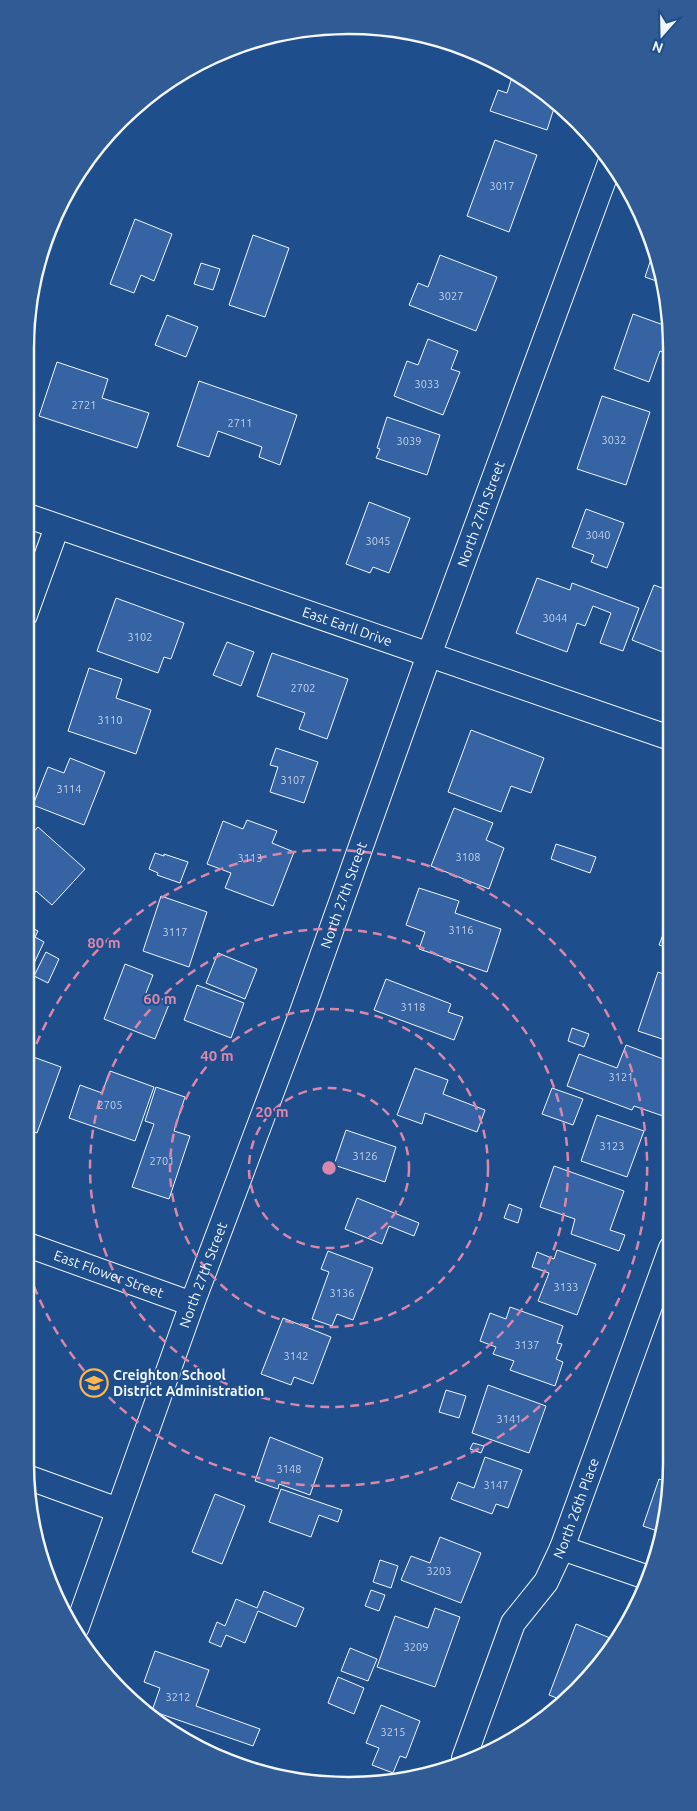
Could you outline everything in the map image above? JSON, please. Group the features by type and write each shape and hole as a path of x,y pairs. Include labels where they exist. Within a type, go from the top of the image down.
{"street":[{"name":"North 27th Street","path":"78,1623 192,1304 302,1012 607,170"},
{"name":"East Earll Drive","path":"34,519 663,736"},
{"path":"34,590 57,527"},
{"name":"East Flower Street","path":"34,1247 192,1304"},
{"name":"North 26th Place","path":"465,1755 513,1624 546,1582 562,1548 663,1273"},
{"path":"34,1480 118,1510"},
{"path":"562,1548 642,1576"}],"building":[{"path":"511,79 553,110 547,130 490,111 498,90 507,93"},
{"path":"495,140 537,155 509,232 467,216"},
{"path":"135,219 172,234 154,281 141,275 134,293 110,284"},
{"path":"253,235 289,248 265,317 229,305"},
{"path":"440,255 497,277 476,331 409,305 418,283 428,287"},
{"path":"651,260 656,281 645,277"},
{"path":"201,263 220,269 213,290 194,284"},
{"path":"633,314 663,325 663,352 660,351 649,382 614,369"},
{"path":"167,315 198,327 186,357 155,345"},
{"path":"428,339 458,351 451,369 460,372 443,415 394,396 407,361 418,365"},
{"path":"57,362 108,379 102,398 149,413 137,448 39,416"},
{"path":"199,381 297,415 280,465 259,457 262,447 218,431 209,457 177,446"},
{"path":"602,396 650,412 626,485 577,469"},
{"path":"387,417 440,435 427,475 376,458 380,449 377,448"},
{"path":"369,502 410,518 389,573 373,567 370,573 346,564"},
{"path":"586,509 624,523 607,568 591,562 594,555 572,547"},
{"path":"537,578 570,590 572,583 639,608 623,651 600,643 611,613 593,606 585,626 577,623 567,652 516,633"},
{"path":"654,585 663,588 663,652 632,640"},
{"path":"116,598 184,623 171,659 164,657 158,673 97,651"},
{"path":"227,642 254,652 241,686 213,675"},
{"path":"272,653 348,679 327,739 299,729 305,713 257,696"},
{"path":"89,668 122,679 116,698 151,710 136,754 68,731"},
{"path":"471,730 544,758 531,793 511,786 501,812 448,792"},
{"path":"276,748 318,762 304,803 270,792 278,767 270,765"},
{"path":"70,758 105,772 84,825 34,805 48,767 64,773"},
{"path":"454,808 493,823 486,840 504,848 489,889 431,866"},
{"path":"247,820 277,831 272,843 294,852 273,906 225,888 231,873 207,864 223,821 243,829"},
{"path":"38,827 85,869 52,905 36,891 34,893 34,831"},
{"path":"556,844 596,857 590,873 551,859"},
{"path":"155,853 188,862 180,883 157,875 158,873 149,869"},
{"path":"419,888 459,901 455,913 501,929 487,972 419,949 425,932 406,925"},
{"path":"161,896 207,912 189,967 143,951"},
{"path":"34,929 38,931 35,937 44,942 34,963"},
{"path":"663,935 663,946 659,945"},
{"path":"46,952 59,959 48,983 34,976"},
{"path":"218,953 257,969 245,999 206,983"},
{"path":"125,964 153,975 146,993 170,1002 155,1039 104,1019"},
{"path":"658,972 663,974 663,1039 638,1031"},
{"path":"386,979 451,1004 448,1012 463,1017 454,1040 374,1010"},
{"path":"197,985 244,1003 231,1038 184,1020"},
{"path":"572,1028 589,1034 584,1047 568,1041"},
{"path":"626,1045 663,1059 663,1116 634,1106 632,1110 567,1086 579,1054 617,1068"},
{"path":"34,1057 61,1067 37,1133 34,1132"},
{"path":"415,1068 448,1080 443,1094 485,1110 477,1132 425,1113 422,1124 397,1115"},
{"path":"110,1071 154,1087 135,1141 69,1118 80,1085 102,1093"},
{"path":"156,1087 185,1097 174,1131 190,1136 169,1199 132,1187 154,1124 145,1121"},
{"path":"552,1088 583,1099 573,1125 542,1114"},
{"path":"597,1115 644,1131 627,1177 581,1161"},
{"path":"346,1130 396,1147 385,1182 334,1165"},
{"path":"554,1166 624,1191 610,1230 625,1235 619,1251 571,1234 575,1219 540,1207"},
{"path":"357,1198 419,1223 414,1236 389,1226 382,1244 345,1229"},
{"path":"509,1204 522,1209 518,1223 504,1218"},
{"path":"557,1250 596,1264 577,1315 538,1301 549,1273 532,1267 537,1252 554,1259"},
{"path":"328,1251 373,1268 353,1320 337,1314 332,1326 312,1319 329,1272 321,1269"},
{"path":"510,1307 563,1326 557,1343 562,1344 556,1359 563,1362 555,1386 510,1370 514,1361 493,1354 496,1347 480,1341 490,1313 506,1319"},
{"path":"283,1318 331,1337 313,1384 294,1377 291,1385 261,1374"},
{"path":"488,1385 546,1406 529,1453 472,1433"},
{"path":"446,1390 466,1396 459,1418 439,1412"},
{"path":"270,1437 323,1458 310,1495 279,1484 278,1489 255,1481"},
{"path":"473,1443 484,1446 481,1453 470,1449"},
{"path":"485,1457 522,1470 508,1508 496,1504 492,1514 451,1499 458,1482 474,1488"},
{"path":"659,1479 663,1480 656,1530 643,1526"},
{"path":"281,1489 342,1510 338,1522 319,1515 311,1537 269,1522"},
{"path":"215,1494 245,1506 222,1564 192,1552"},
{"path":"440,1537 481,1553 461,1603 401,1580 411,1556 430,1563"},
{"path":"380,1560 398,1566 391,1588 373,1582"},
{"path":"371,1590 385,1595 379,1611 365,1606"},
{"path":"264,1591 304,1608 296,1627 258,1611 245,1643 226,1635 221,1647 209,1642 217,1622 225,1626 236,1599 257,1608"},
{"path":"435,1608 460,1617 435,1687 377,1667 395,1616 428,1628"},
{"path":"576,1624 609,1638 571,1685 557,1698 549,1695"},
{"path":"350,1648 377,1659 368,1681 341,1671"},
{"path":"155,1651 209,1670 196,1706 260,1729 253,1746 159,1713 153,1709 160,1688 144,1682"},
{"path":"338,1677 364,1688 354,1714 328,1703"},
{"path":"381,1705 420,1721 406,1758 400,1756 393,1773 372,1765 379,1748 366,1743"}],"place":[{"name":"Creighton School District Administration","path":"94,1383"}]}
